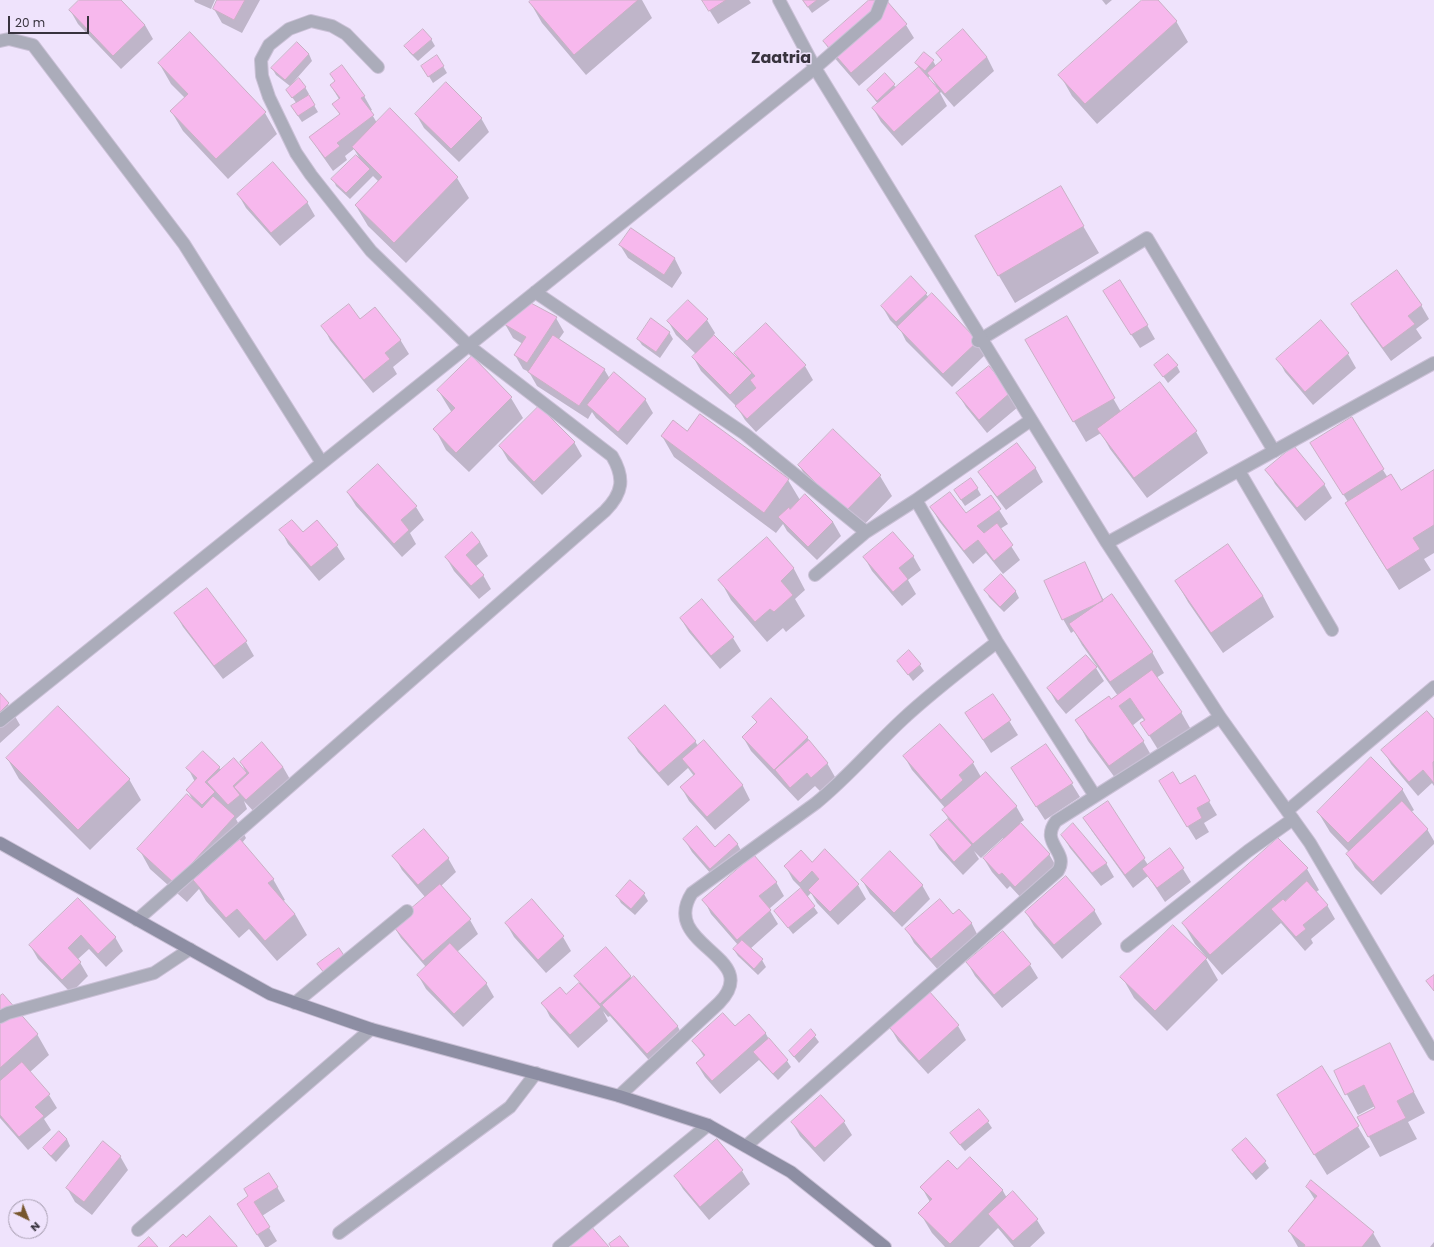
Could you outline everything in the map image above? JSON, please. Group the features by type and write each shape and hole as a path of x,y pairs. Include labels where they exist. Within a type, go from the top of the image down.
{"main road":[{"path":"0,842 270,994 371,1029 619,1096 708,1125 791,1172 885,1247"}],"street":[{"path":"779,0 815,68 980,340 1107,543 1220,717 1310,843 1434,1054"},
{"path":"0,721 815,68 876,15 882,0"},
{"path":"137,920 614,502 619,491 621,479 618,467 612,456 469,346 371,251 311,175 296,153 269,98 262,76 261,60 269,44 289,29 311,21 332,26 346,34 378,68"},
{"path":"0,41 9,39 33,45 184,244 322,464"},
{"path":"980,340 1147,238 1274,451"},
{"path":"535,292 745,434 866,532"},
{"path":"1107,543 1434,363"},
{"path":"815,575 866,532 916,500 1031,420"},
{"path":"1239,471 1332,630"},
{"path":"916,500 997,642 1095,796"},
{"path":"619,1096 719,1003 726,996 730,987 730,977 727,968 688,929 684,910 692,893 831,791 922,702 997,642"},
{"path":"1127,946 1248,851 1434,686"},
{"path":"746,1146 1058,871 1061,858 1051,841 1050,834 1056,821 1220,717"},
{"path":"295,1003 408,911"},
{"path":"0,1017 8,1013 154,973 190,949"},
{"path":"138,1230 371,1029"},
{"path":"339,1233 510,1107 536,1073"},
{"path":"559,1247 708,1125"}],"building":[{"path":"79,0 121,0 145,25 113,56 69,10"},
{"path":"217,0 245,0 234,20 213,9"},
{"path":"531,0 638,0 574,55 529,2"},
{"path":"702,0 726,0 709,11"},
{"path":"803,0 817,0 808,7"},
{"path":"869,0 886,0 907,24 851,73 823,41"},
{"path":"1142,0 1158,0 1177,21 1085,104 1058,75"},
{"path":"423,29 432,39 413,55 404,46"},
{"path":"963,29 987,57 945,94 927,73 942,60 936,53"},
{"path":"190,32 266,112 216,159 170,111 188,94 158,63"},
{"path":"297,42 309,54 285,80 271,68"},
{"path":"924,52 934,60 925,71 915,63"},
{"path":"437,55 444,66 428,77 421,66"},
{"path":"342,65 365,96 361,98 374,115 337,143 340,146 325,158 309,137 340,114 332,104 340,98 330,85 335,81 330,74"},
{"path":"919,67 940,91 894,132 872,108"},
{"path":"885,73 895,84 877,101 867,90"},
{"path":"299,78 306,87 292,98 286,90"},
{"path":"446,82 482,118 451,149 415,114"},
{"path":"309,95 315,105 298,116 291,106"},
{"path":"390,108 458,177 394,243 355,205 382,177 352,147"},
{"path":"356,155 370,169 346,193 331,179"},
{"path":"273,162 308,202 271,233 237,194"},
{"path":"1061,186 1084,226 998,276 975,236"},
{"path":"631,228 675,258 664,275 619,245"},
{"path":"1397,270 1422,305 1408,316 1415,324 1383,348 1351,304"},
{"path":"911,276 927,293 896,322 881,306"},
{"path":"1120,280 1148,325 1131,335 1103,291"},
{"path":"932,293 978,341 943,374 897,327"},
{"path":"688,300 708,319 687,341 667,321"},
{"path":"529,302 557,317 527,363 514,355 526,337 504,324"},
{"path":"349,304 360,319 375,307 401,340 385,353 390,359 364,380 321,326"},
{"path":"1067,316 1115,398 1073,422 1025,340"},
{"path":"651,318 670,332 656,352 637,339"},
{"path":"1321,320 1349,353 1305,392 1276,359"},
{"path":"766,323 806,365 747,419 735,406 756,388 750,380 755,376 734,353"},
{"path":"553,335 605,369 579,406 528,372"},
{"path":"714,335 752,373 730,395 692,357"},
{"path":"1168,354 1178,365 1163,377 1154,365"},
{"path":"472,356 512,397 456,453 433,429 455,408 437,390"},
{"path":"989,366 1011,392 979,420 956,393"},
{"path":"614,372 646,399 618,432 587,405"},
{"path":"1160,382 1197,431 1134,478 1097,429"},
{"path":"539,406 575,442 534,482 499,446"},
{"path":"700,414 789,479 764,513 661,436 673,420 687,431"},
{"path":"1352,417 1384,469 1343,495 1310,443"},
{"path":"833,429 881,475 845,512 798,465"},
{"path":"1017,443 1036,468 997,497 978,472"},
{"path":"1294,446 1325,484 1297,508 1265,470"},
{"path":"378,464 417,506 401,520 409,530 394,544 347,492"},
{"path":"1434,470 1434,525 1413,538 1420,549 1387,570 1345,503 1391,474 1401,490"},
{"path":"971,478 978,488 961,500 954,490"},
{"path":"950,492 966,513 991,495 1001,509 977,526 984,533 997,523 1013,545 994,561 978,540 964,551 930,507"},
{"path":"805,494 833,522 808,547 778,517 789,507 790,509"},
{"path":"292,520 303,532 317,520 338,545 311,567 279,530"},
{"path":"472,532 480,542 466,555 484,575 471,586 445,557"},
{"path":"893,532 914,556 899,568 908,579 893,592 863,557"},
{"path":"767,537 794,568 781,581 793,595 774,612 770,609 755,622 718,580"},
{"path":"1228,544 1263,596 1211,633 1175,581"},
{"path":"1085,562 1103,601 1062,620 1044,581"},
{"path":"1001,574 1016,591 1000,607 984,590"},
{"path":"207,588 247,641 214,666 174,613"},
{"path":"1112,594 1153,652 1110,682 1069,624"},
{"path":"702,599 734,637 711,656 680,618"},
{"path":"909,650 921,664 908,675 897,661"},
{"path":"1086,655 1097,667 1058,701 1047,688"},
{"path":"1152,670 1182,712 1149,736 1140,723 1145,720 1130,698 1119,706 1144,741 1109,766 1075,720 1109,696 1111,699"},
{"path":"0,693 9,703 0,712"},
{"path":"993,694 1011,720 983,740 965,713"},
{"path":"771,698 808,737 774,770 742,737 757,722 752,717"},
{"path":"665,705 696,741 659,773 628,738"},
{"path":"58,706 130,779 78,830 6,758"},
{"path":"1427,711 1434,719 1434,783 1423,770 1409,782 1381,750"},
{"path":"940,724 974,762 959,775 963,780 941,800 903,756"},
{"path":"704,740 743,785 707,817 680,787 695,774 682,759"},
{"path":"809,740 828,763 811,778 807,773 790,788 775,770"},
{"path":"262,742 283,767 246,800 234,787 249,773 240,762"},
{"path":"1046,744 1073,783 1036,807 1011,768"},
{"path":"203,751 220,767 205,782 215,792 202,805 186,790 197,778 186,768"},
{"path":"1371,757 1403,789 1348,843 1317,812"},
{"path":"234,758 247,773 233,786 240,795 228,805 207,782"},
{"path":"986,772 1017,806 973,844 942,810"},
{"path":"1173,772 1180,784 1195,775 1210,801 1197,808 1202,818 1187,827 1159,781"},
{"path":"187,794 202,808 213,796 235,816 174,883 137,849"},
{"path":"1108,801 1145,858 1125,875 1083,818"},
{"path":"1402,801 1428,829 1373,882 1346,854"},
{"path":"948,819 972,845 954,862 930,835"},
{"path":"1021,823 1050,854 1015,887 1002,873 999,875 983,858"},
{"path":"1073,823 1107,863 1092,873 1061,835"},
{"path":"697,826 715,847 729,834 738,844 710,869 683,839"},
{"path":"424,829 449,858 418,885 392,856"},
{"path":"1278,838 1308,868 1210,955 1182,923"},
{"path":"240,839 274,879 268,883 295,914 265,941 237,909 226,918 193,880"},
{"path":"1170,848 1184,868 1157,888 1142,869"},
{"path":"825,849 859,884 830,912 808,890 819,879 812,871 800,883 784,866 801,850 812,862"},
{"path":"890,851 923,885 894,913 861,880"},
{"path":"754,855 777,882 759,896 771,910 737,940 702,900"},
{"path":"1066,876 1095,910 1054,945 1025,912"},
{"path":"630,880 645,893 631,909 616,896"},
{"path":"1307,881 1328,905 1303,925 1306,929 1296,937 1271,909 1283,899 1285,901"},
{"path":"440,884 471,919 423,961 392,925"},
{"path":"801,888 815,906 788,928 774,911"},
{"path":"78,898 116,937 98,954 81,935 68,948 81,962 62,980 29,945"},
{"path":"532,899 564,936 538,960 505,923"},
{"path":"940,899 953,914 959,909 972,923 931,959 905,929"},
{"path":"1173,925 1207,958 1155,1011 1120,977"},
{"path":"1003,931 1031,964 994,995 966,962"},
{"path":"742,940 763,959 754,969 733,949"},
{"path":"450,943 487,983 454,1014 417,975"},
{"path":"606,947 631,976 600,1004 574,976"},
{"path":"339,948 347,960 325,974 317,964"},
{"path":"1434,975 1434,991 1426,981"},
{"path":"634,976 678,1026 647,1054 602,1005"},
{"path":"579,983 601,1007 570,1035 541,1003 560,987 566,994"},
{"path":"929,991 959,1025 919,1061 889,1027"},
{"path":"3,994 38,1034 0,1068 0,996"},
{"path":"723,1013 735,1026 749,1014 766,1033 712,1081 696,1063 705,1055 692,1041"},
{"path":"811,1029 816,1035 794,1057 789,1051"},
{"path":"769,1038 788,1060 773,1074 753,1052"},
{"path":"1390,1043 1414,1092 1397,1101 1406,1118 1368,1137 1357,1117 1375,1108 1364,1085 1345,1095 1334,1071"},
{"path":"22,1062 50,1094 35,1107 44,1116 19,1137 0,1115 0,1081"},
{"path":"1322,1066 1359,1126 1314,1155 1277,1095"},
{"path":"821,1095 845,1121 815,1148 791,1122"},
{"path":"979,1109 989,1121 960,1145 950,1133"},
{"path":"59,1131 67,1139 51,1156 43,1148"},
{"path":"1246,1138 1266,1161 1252,1174 1232,1150"},
{"path":"717,1139 743,1170 700,1207 674,1176"},
{"path":"103,1141 121,1156 84,1202 66,1188"},
{"path":"970,1157 1003,1190 950,1244 918,1213 932,1199 920,1187 948,1160 957,1169"},
{"path":"269,1173 278,1187 254,1202 270,1227 257,1235 237,1204 248,1196 244,1189"},
{"path":"1311,1180 1374,1232 1362,1247 1304,1247 1305,1245 1288,1231 1317,1196 1306,1187"},
{"path":"1013,1191 1038,1219 1013,1241 988,1214"},
{"path":"210,1216 237,1247 169,1247 183,1234 186,1237"},
{"path":"590,1225 609,1247 564,1247"},
{"path":"620,1236 629,1247 611,1247 609,1244"},
{"path":"149,1237 158,1247 138,1247"}],"district":[{"name":"Zaatria","path":"781,59"}]}
